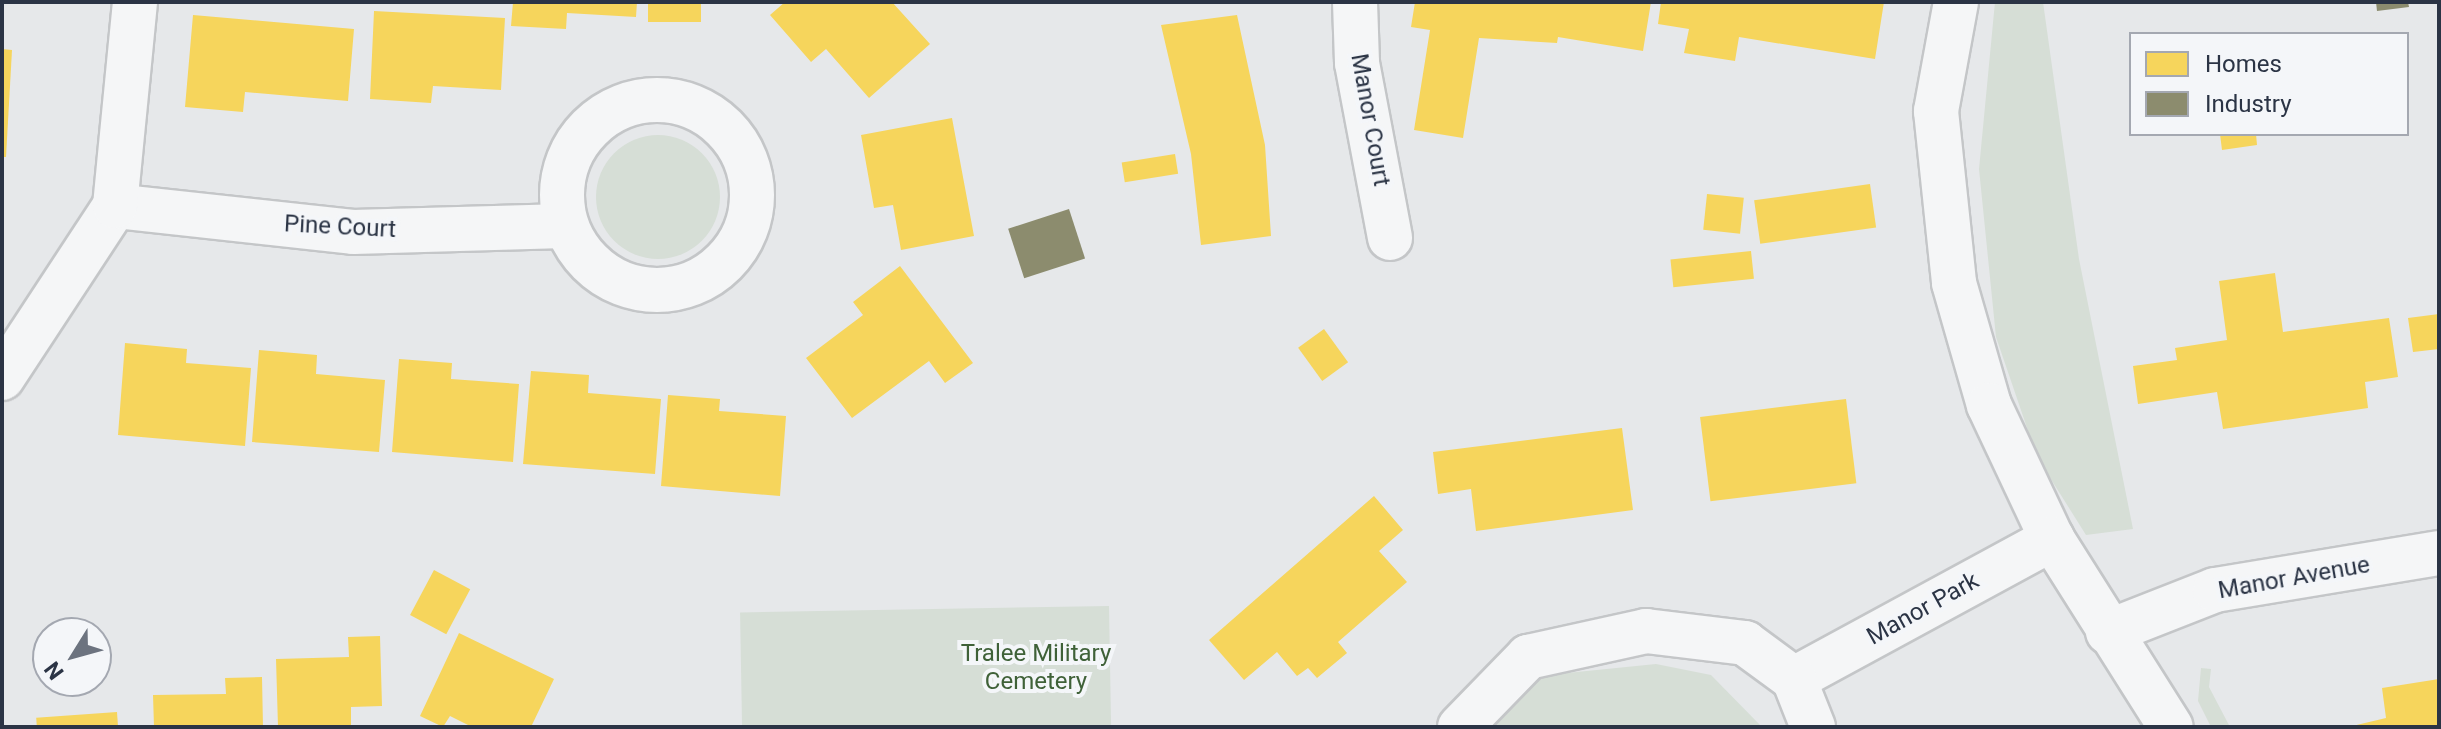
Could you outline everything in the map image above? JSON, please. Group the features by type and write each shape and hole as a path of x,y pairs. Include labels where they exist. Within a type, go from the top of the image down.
{"street":[{"path":"2,378 33,320 115,206 135,2"},
{"name":"Manor Court","path":"1355,2 1357,63 1390,238"},
{"path":"1956,2 1936,111 1954,283 1989,405 2052,539 2108,632 2171,727"},
{"path":"659,99 692,106 734,138 747,162 748,226 732,256 687,287 654,292 622,285 593,268 565,226 560,193 571,151 591,124 620,106 659,99"},
{"name":"Pine Court","path":"115,206 353,232 565,226"},
{"name":"Manor Park","path":"1794,679 2052,539"},
{"name":"Manor Avenue","path":"2108,632 2215,590 2439,553"},
{"path":"1460,727 1528,657 1646,631 1745,643 1794,679 1813,727"}],"green space":[{"path":"1995,2 2043,2 2079,259 2133,529 2086,535 2037,457 1996,337 1979,169"},
{"path":"658,135 682,139 702,153 716,173 720,197 716,221 702,241 682,255 658,259 634,255 614,241 600,221 596,197 600,173 614,153 634,139"},
{"name":"Tralee Military Cemetery","path":"1109,606 1111,727 742,727 740,612"},
{"path":"1656,664 1711,675 1762,727 1494,727 1505,704 1547,675"},
{"path":"2201,668 2211,669 2209,687 2230,727 2211,727 2198,701"}],"building: Homes":[{"path":"513,2 637,2 636,17 567,13 566,29 511,26"},
{"path":"648,2 701,2 701,22 648,22"},
{"path":"785,2 892,2 930,44 869,98 826,49 811,62 770,15"},
{"path":"1415,2 1651,2 1643,51 1558,37 1557,43 1479,38 1463,138 1414,130 1430,30 1411,27"},
{"path":"1661,2 1884,2 1875,59 1739,37 1735,61 1684,53 1689,29 1658,24"},
{"path":"374,11 505,18 501,90 433,86 431,103 370,99"},
{"path":"193,15 354,29 348,101 245,92 243,112 185,107"},
{"path":"1237,15 1265,145 1271,236 1201,245 1191,154 1161,25"},
{"path":"2,49 12,50 6,157 2,157"},
{"path":"952,118 974,236 901,250 893,205 874,208 861,135"},
{"path":"2220,136 2256,136 2257,145 2222,150"},
{"path":"1175,154 1178,174 1125,182 1122,162"},
{"path":"1870,184 1876,228 1760,244 1754,200"},
{"path":"1707,194 1744,198 1740,234 1703,230"},
{"path":"1751,251 1754,279 1673,287 1670,259"},
{"path":"900,266 973,363 945,383 929,361 852,418 806,358 863,315 853,302"},
{"path":"2275,273 2283,332 2389,318 2398,377 2365,382 2368,408 2223,429 2217,392 2138,404 2133,366 2177,360 2175,348 2227,340 2219,281"},
{"path":"2439,314 2439,349 2413,352 2408,318"},
{"path":"1324,329 1348,362 1322,381 1298,348"},
{"path":"125,343 187,349 186,363 251,368 245,446 118,435"},
{"path":"259,350 317,355 316,374 385,380 379,452 252,442"},
{"path":"399,359 452,363 451,379 519,384 513,462 392,452"},
{"path":"531,371 589,375 588,393 661,399 655,474 523,464"},
{"path":"668,395 720,399 719,411 786,416 780,496 661,486"},
{"path":"1846,399 1856,483 1710,501 1700,417"},
{"path":"1622,428 1633,510 1476,531 1471,489 1438,494 1433,452"},
{"path":"1374,496 1403,530 1379,551 1407,582 1338,642 1347,653 1317,678 1308,668 1297,676 1277,652 1244,680 1209,640"},
{"path":"434,570 470,589 446,634 410,615"},
{"path":"459,633 554,679 531,727 472,727 450,716 443,727 420,716"},
{"path":"380,636 382,706 351,707 351,727 278,727 276,659 349,657 348,637"},
{"path":"262,677 263,727 154,727 153,695 226,694 225,678"},
{"path":"2439,679 2439,727 2348,727 2386,718 2382,688"},
{"path":"117,712 118,727 37,727 36,718"}],"building: Industry":[{"path":"2376,2 2408,2 2409,7 2377,11"},
{"path":"1069,209 1085,258 1024,278 1008,229"}]}
